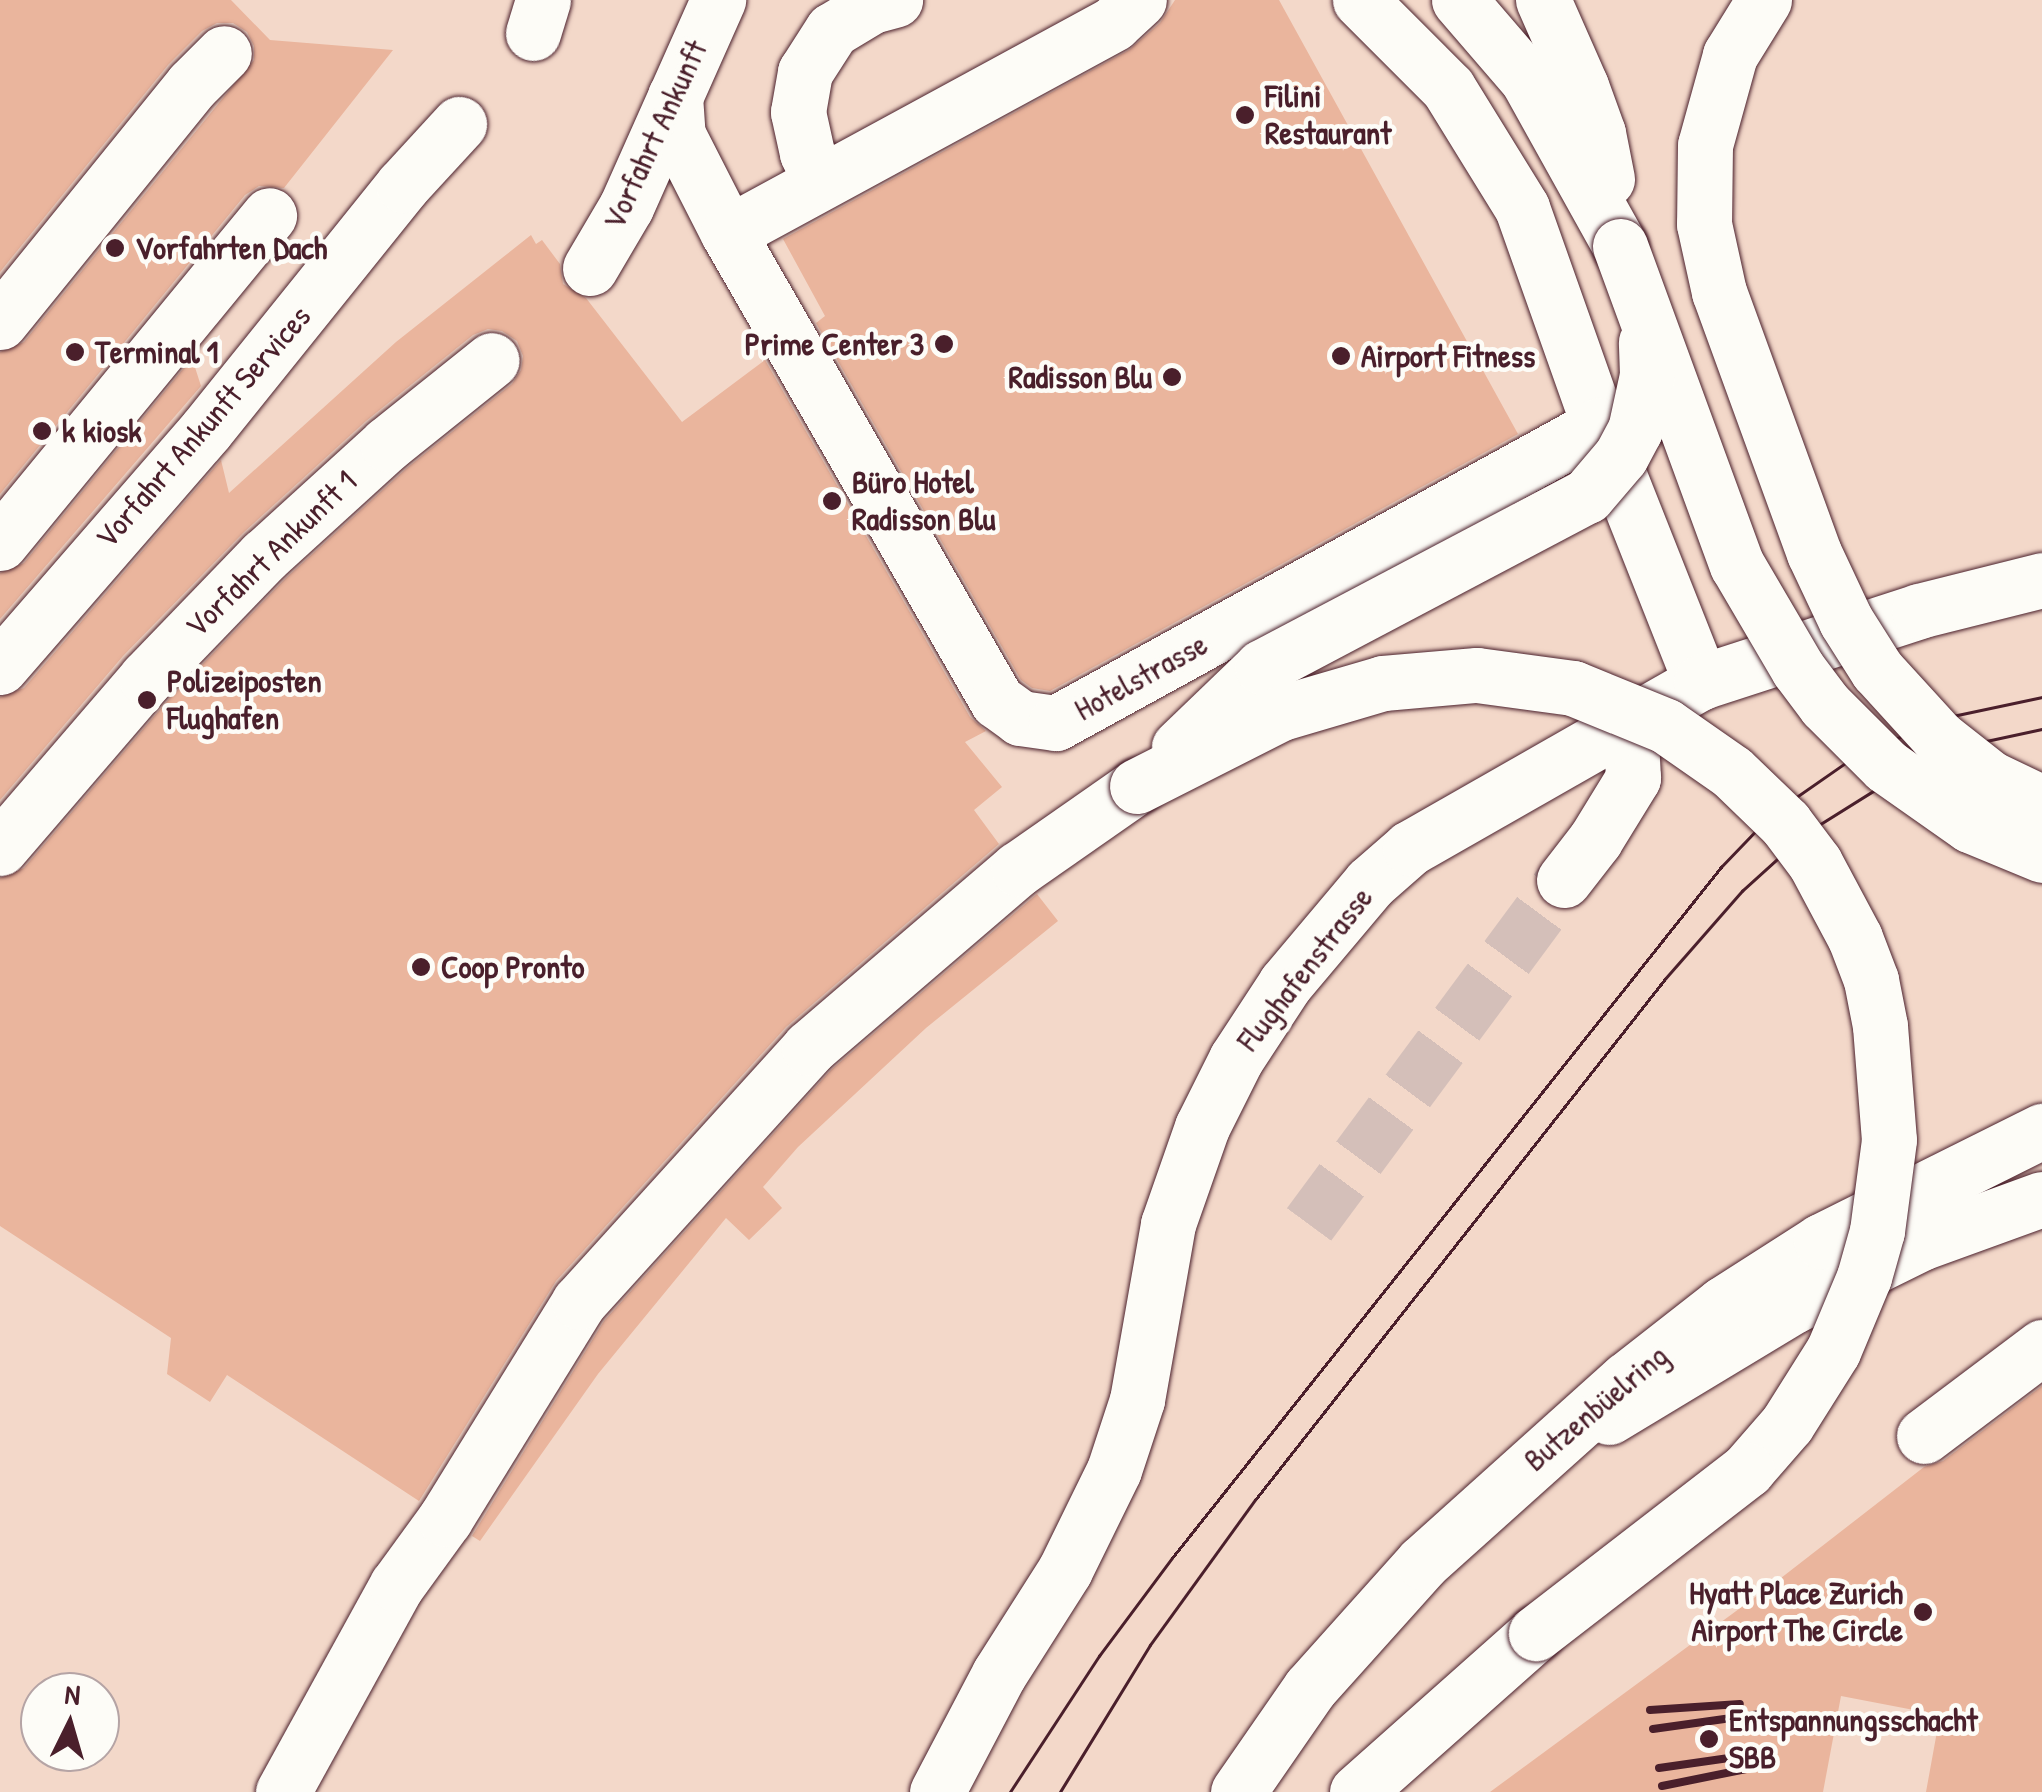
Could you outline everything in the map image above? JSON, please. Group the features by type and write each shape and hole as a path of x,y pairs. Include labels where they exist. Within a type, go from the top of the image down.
{"main road":[{"name":"Vorfahrt Ankunft","path":"590,268 626,207 718,0"},
{"path":"818,0 883,3"},
{"path":"728,233 1114,23 1139,0"},
{"path":"1360,0 1448,88 1522,208"},
{"path":"1432,0 1478,87 1599,426 1701,682"},
{"path":"1459,0 1526,79 1620,246"},
{"path":"1543,0 1598,133 1620,246 1737,564 1798,670 1825,705 1886,766 1970,825 2042,856"},
{"path":"1764,0 1730,55 1705,145 1704,224 1719,292 1814,553 1846,621 1877,670 1938,738 1990,778 2042,803"},
{"path":"820,180 807,153 798,112 805,72 832,30 883,3"},
{"path":"0,322 152,135 238,66"},
{"name":"Hotelstrasse","path":"675,96 678,135 728,233 997,701 1007,711 1040,724 1056,723 1599,426"},
{"name":"Vorfahrt Ankunft Services","path":"0,666 230,402 403,185 416,126 445,110"},
{"path":"0,543 191,310 224,233 268,214"},
{"path":"1137,786 1262,667 1587,496 1622,456 1635,430 1646,374 1642,313"},
{"name":"Vorfahrt Ankunft 1","path":"0,848 204,616 387,444 479,347"},
{"name":"Flughafenstrasse","path":"937,1792 999,1674 1065,1570 1114,1470 1137,1400 1168,1224 1202,1126 1236,1058 1285,984 1384,871 1410,848 1701,682 1920,611 2042,580"},
{"path":"283,1792 398,1586 445,1519 579,1302 808,1048 1018,869 1137,786 1281,713 1383,683 1477,675 1573,688 1666,726 1732,772 1785,823 1815,862 1855,938 1871,980 1880,1026 1889,1140 1877,1231 1864,1276 1833,1351 1786,1424 1748,1470 1536,1633 1357,1792"},
{"path":"1564,880 1595,840 1633,778 1630,722"},
{"name":"Butzenbüelring","path":"1238,1792 1310,1688 1423,1562 1495,1494 1672,1342 1821,1241 2042,1130"},
{"path":"1495,1494 1586,1432 1793,1306 1921,1244 2039,1200"},
{"path":"1924,1436 2042,1348"}],"shaded area":[{"path":"0,0 2042,0 2042,1792 0,1792"}],"building":[{"name":"Terminal 1","path":"0,0 231,0 270,40 393,50 284,188 259,186 245,195 0,494 0,352 24,342 254,60 254,46 247,32 233,23 217,23 202,31 168,65 0,272"},
{"name":"Prime Center 3","path":"1175,0 1279,0 1518,434 1050,691 1032,688 1021,680 816,323 825,316 783,239 1129,50 1160,23"},
{"path":"531,235 536,244 542,240 560,264 563,284 586,298 682,422 765,360 970,717 986,731 965,742 1002,787 974,810 999,844 786,1027 556,1281 419,1501 227,1375 210,1402 167,1374 171,1338 0,1226 0,878 24,868 169,699 286,578 407,468 512,384 521,370 523,356 517,341 502,331 488,329 473,335 366,421 243,533 123,656 0,800 0,697 24,688 221,460 229,493 396,342"},
{"path":"192,358 201,386 0,619 0,573 24,563"},
{"path":"1037,894 1058,921 926,1028 798,1147 763,1187 782,1208 749,1240 726,1218 598,1374 480,1541 472,1536 604,1321 831,1070"},
{"path":"2042,1386 2042,1792 1926,1792 1940,1715 1841,1696 1823,1792 1490,1792 1781,1578 1924,1467 1943,1461"}],"tunnel":[{"path":"1309,1224 1564,880"}],"tram line":[{"path":"1010,1792 1099,1656 1172,1558 1721,867 1772,814 1857,755 1948,717 2042,697"},
{"path":"1060,1792 1150,1645 1255,1500 1665,979 1742,891 1806,833 1886,783 1977,743 2042,729"}],"railway":[{"path":"1650,1710 1740,1704"},
{"path":"1653,1729 1760,1714"},
{"path":"1659,1768 1764,1753"},
{"path":"1662,1786 1751,1768"}],"place":[{"name":"Filini Restaurant","path":"1245,115"},
{"name":"Vorfahrten Dach","path":"115,248"},
{"name":"Prime Center 3","path":"944,344"},
{"name":"Terminal 1","path":"75,352"},
{"name":"Airport Fitness","path":"1341,356"},
{"name":"Radisson Blu","path":"1172,377"},
{"name":"k kiosk","path":"42,431"},
{"name":"Büro Hotel Radisson Blu","path":"832,501"},
{"name":"Polizeiposten Flughafen","path":"147,700"},
{"name":"Coop Pronto","path":"421,967"},
{"name":"Hyatt Place Zurich Airport The Circle","path":"1923,1612"},
{"name":"Entspannungsschacht SBB","path":"1709,1739"}]}
